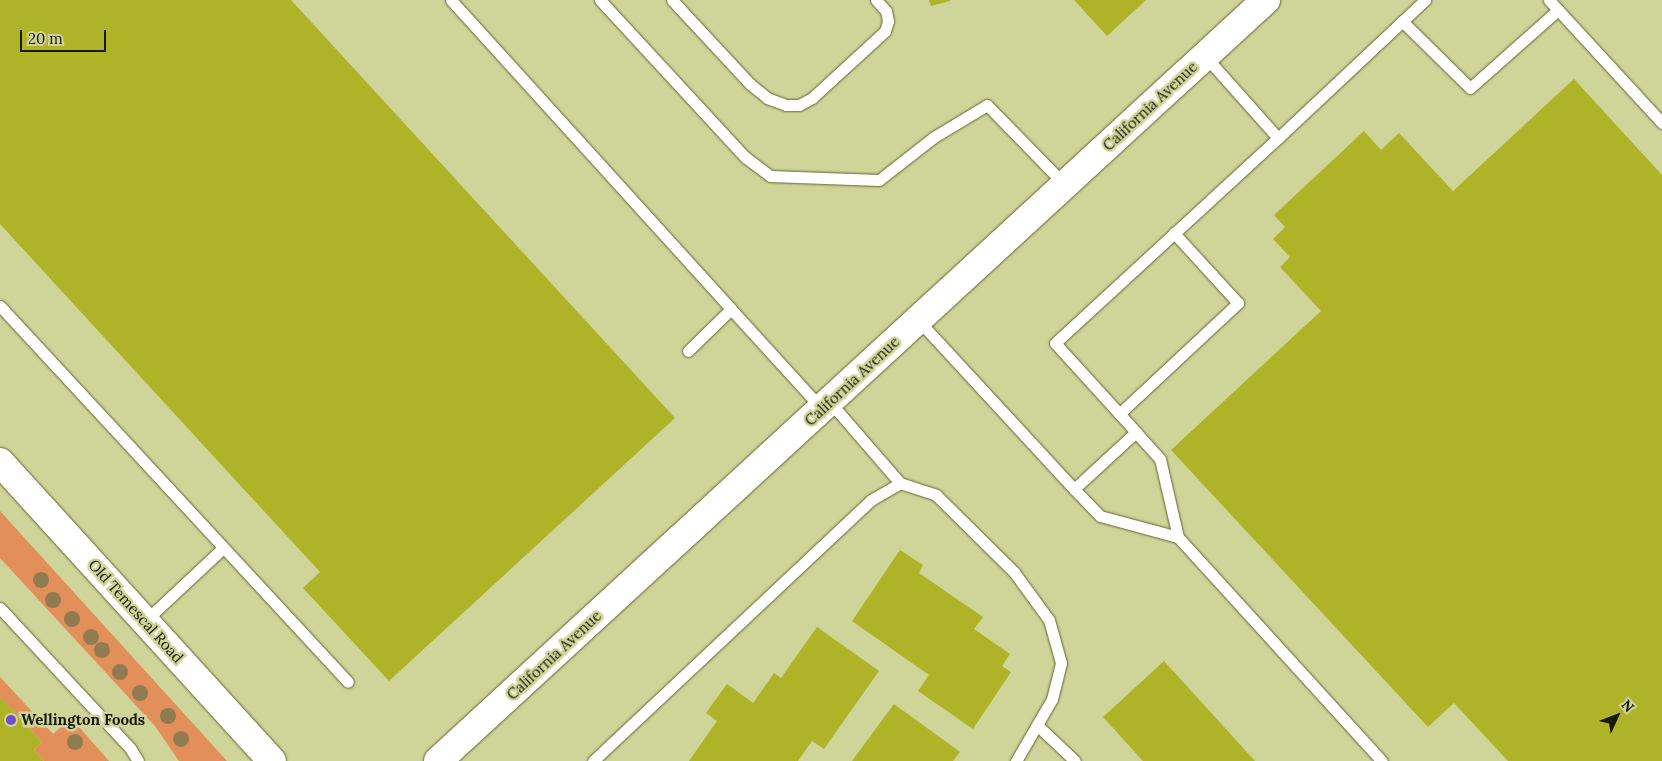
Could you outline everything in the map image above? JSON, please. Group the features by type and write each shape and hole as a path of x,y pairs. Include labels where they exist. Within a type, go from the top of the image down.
{"main road":[{"name":"California Avenue","path":"438,761 1266,0"},
{"name":"Old Temescal Road","path":"0,462 272,761"}],"lane":[{"path":"450,0 731,309 900,483 936,495 1014,572 1049,620 1060,663 1052,699 1016,761"},
{"path":"600,0 745,158 770,176 879,180 934,137 986,105 1064,186"},
{"path":"672,0 750,84 767,98 786,105 798,105 812,98 885,31 888,21 886,11 876,0"},
{"path":"1382,761 1178,537 1160,459 1055,343 1278,138 1424,0"},
{"path":"1549,0 1662,123"},
{"path":"1402,21 1470,88 1558,10"},
{"path":"1205,56 1278,138"},
{"path":"1119,414 1238,303 1174,233"},
{"path":"0,306 348,682"},
{"path":"688,351 731,309"},
{"path":"918,320 1100,516 1178,537"},
{"path":"1074,489 1136,432"},
{"path":"592,761 871,500 900,483"},
{"path":"145,621 223,548"},
{"path":"0,608 130,748 138,761"},
{"path":"1037,725 1075,761"}],"shaded area":[{"path":"0,511 227,761 179,761 155,726 0,558"},
{"path":"0,677 53,734 71,718 109,761 44,761 34,750 42,742 0,697"}],"building":[{"path":"0,0 291,0 675,418 389,681 303,588 320,572 0,224"},
{"path":"929,0 950,0 950,1 931,6"},
{"path":"1074,0 1146,0 1107,36"},
{"path":"1574,79 1662,175 1662,761 1508,761 1454,703 1428,727 1171,450 1321,311 1280,267 1290,257 1273,239 1285,227 1274,215 1364,131 1381,150 1399,133 1453,191"},
{"path":"900,550 923,565 919,573 983,617 974,629 1010,654 1002,666 1011,672 973,729 918,691 929,675 852,621"},
{"path":"817,627 879,671 824,749 812,741 798,761 689,761 717,721 706,713 727,684 753,703 774,673 781,678"},
{"path":"1164,661 1255,761 1143,761 1103,717"},
{"name":"Wellington Foods","path":"0,697 42,742 34,750 44,761 0,761"},
{"path":"894,704 960,752 953,761 852,761"}],"place":[{"name":"Wellington Foods","path":"11,720"}]}
